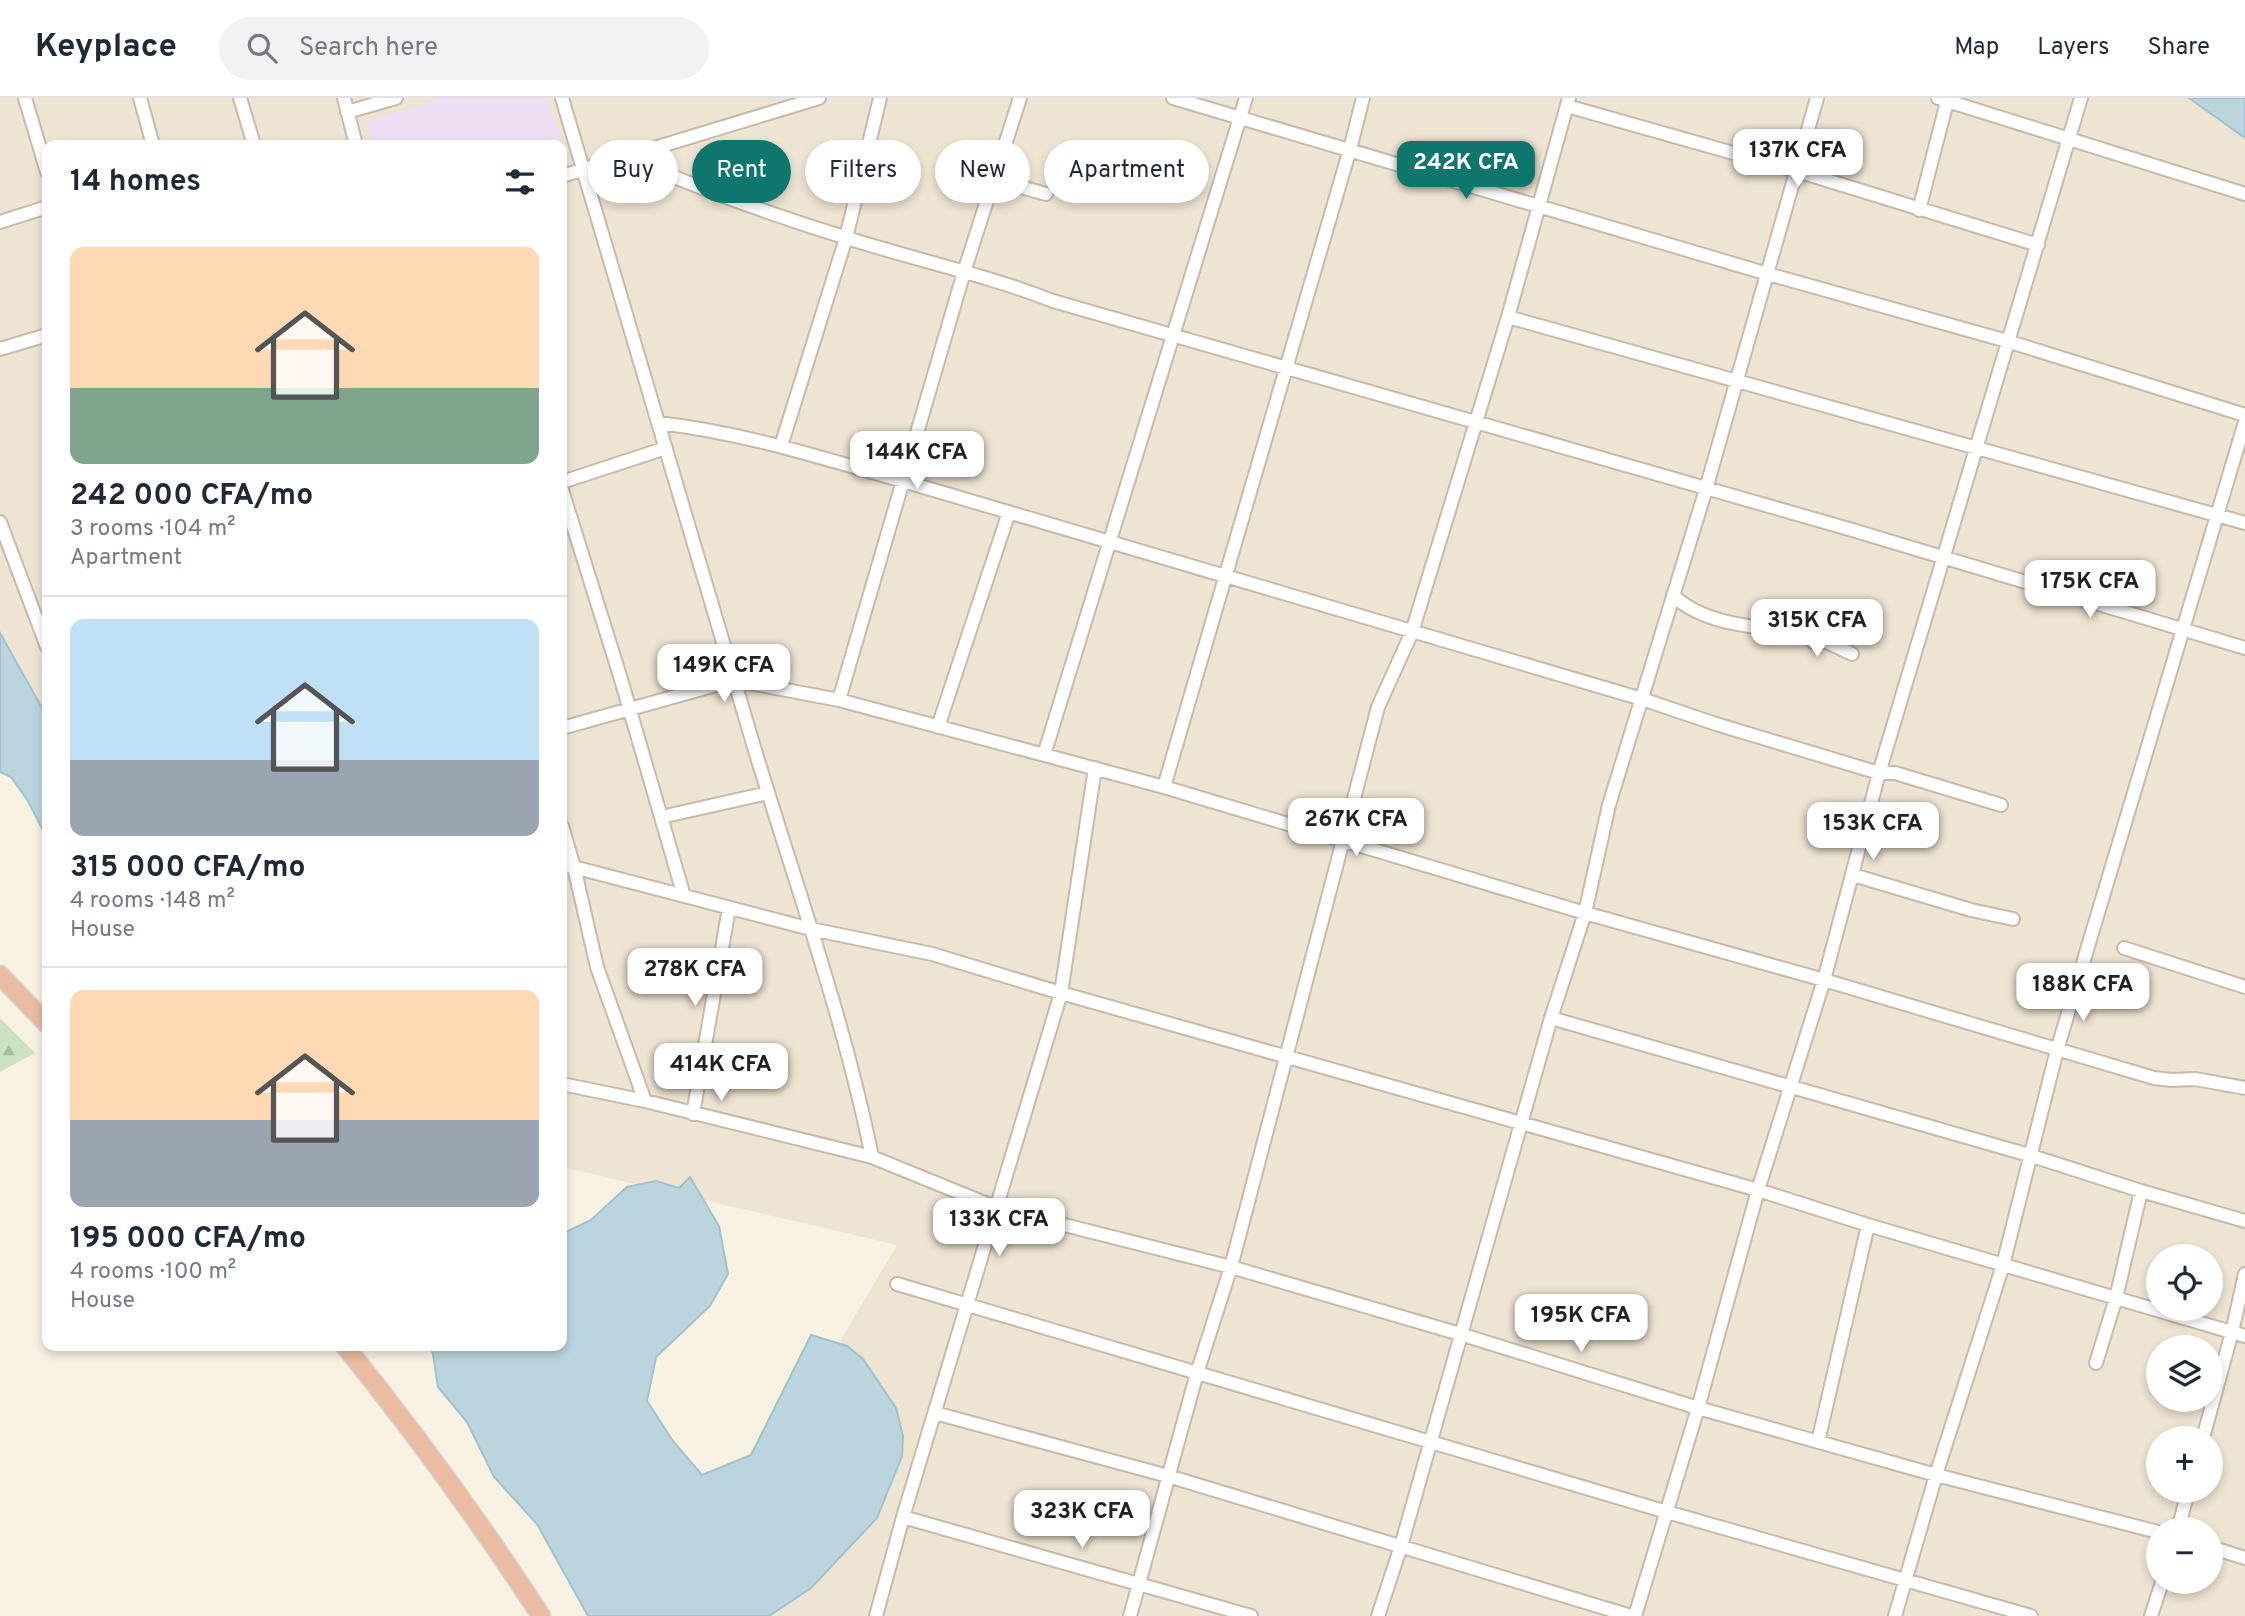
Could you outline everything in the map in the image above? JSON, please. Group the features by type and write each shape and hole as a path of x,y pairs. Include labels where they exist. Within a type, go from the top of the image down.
{"highway":[{"path":"0,975 42,1019"},
{"path":"349,1351 445,1475 541,1616"}],"street":[{"path":"25,98 42,155"},
{"path":"140,98 152,140"},
{"path":"240,98 253,140"},
{"path":"344,98 355,140"},
{"path":"347,112 396,98"},
{"path":"562,98 734,680 811,929 865,1122 872,1157"},
{"path":"678,140 793,102 819,98"},
{"path":"781,446 846,238 880,98"},
{"path":"1005,140 1020,98"},
{"path":"1173,98 1768,274 2007,341 2245,415"},
{"path":"1044,755 1246,98"},
{"path":"1164,787 1363,98"},
{"path":"1378,1616 1401,1546 1550,1018 1585,913 1609,805 1706,489 1817,98"},
{"path":"935,1413 1168,1476 1633,1616 1698,1408 1758,1191 1824,980 1879,773 2081,98"},
{"path":"1919,209 1944,99 2245,194"},
{"path":"1130,1616 1197,1373 1231,1267 1378,706 1412,632 1508,317 1568,102 2038,245"},
{"path":"567,175 588,169"},
{"path":"678,179 846,238 1053,301 1849,529 2245,648"},
{"path":"839,701 985,203"},
{"path":"0,222 42,209"},
{"path":"1508,317 2245,523"},
{"path":"0,349 42,336"},
{"path":"1895,1616 1936,1475 2003,1265 2057,1050 2245,422"},
{"path":"658,423 704,429 781,446 1642,699 1879,773 1895,773 2001,805"},
{"path":"567,480 666,448"},
{"path":"567,506 684,895"},
{"path":"938,727 1009,512"},
{"path":"0,522 42,629"},
{"path":"1673,595 1692,611 1729,621 1807,634 1813,642 1827,642 1852,654"},
{"path":"567,727 734,680 839,701 1164,787 1585,913 1824,980 2154,1078 2196,1079 2245,1088"},
{"path":"876,1616 903,1517 1061,993 1095,768"},
{"path":"661,817 768,793"},
{"path":"568,865 811,929 932,954 1061,993 1522,1122 2239,1334"},
{"path":"568,865 597,967 645,1101"},
{"path":"1853,875 1971,910 2013,919"},
{"path":"693,1114 729,908"},
{"path":"2124,948 2245,987"},
{"path":"1550,1018 2029,1155 2245,1221"},
{"path":"567,1085 645,1101 872,1157 997,1209 1231,1267 1698,1408 1936,1475 2146,1529"},
{"path":"2095,1363 2116,1298 2141,1191"},
{"path":"1818,1442 1868,1225"},
{"path":"2207,1426 2239,1334 2245,1274"},
{"path":"897,1284 1667,1512 2031,1616"},
{"path":"903,1517 1251,1616"},
{"path":"2223,1551 2245,1558"},
{"path":"2151,1616 2158,1594"}],"shaded area":[{"path":"0,98 2188,98 2245,134 2245,1616 677,1616 897,1245 567,1168 567,140 42,140 42,798 0,684"},
{"path":"442,98 547,98 560,140 371,140 366,122"}],"green space":[{"path":"0,1018 35,1053 0,1072"}],"water":[{"path":"2189,98 2245,98 2245,138"},
{"path":"0,633 42,708 42,828 28,801 11,777 0,772"},
{"path":"690,1177 719,1226 728,1274 710,1306 656,1357 647,1401 673,1441 702,1475 751,1455 811,1335 847,1346 863,1359 896,1408 903,1436 902,1456 877,1518 811,1588 769,1616 588,1616 537,1524 494,1477 467,1422 438,1387 432,1351 567,1351 567,1232 591,1220 627,1187 656,1181 679,1188"}]}
